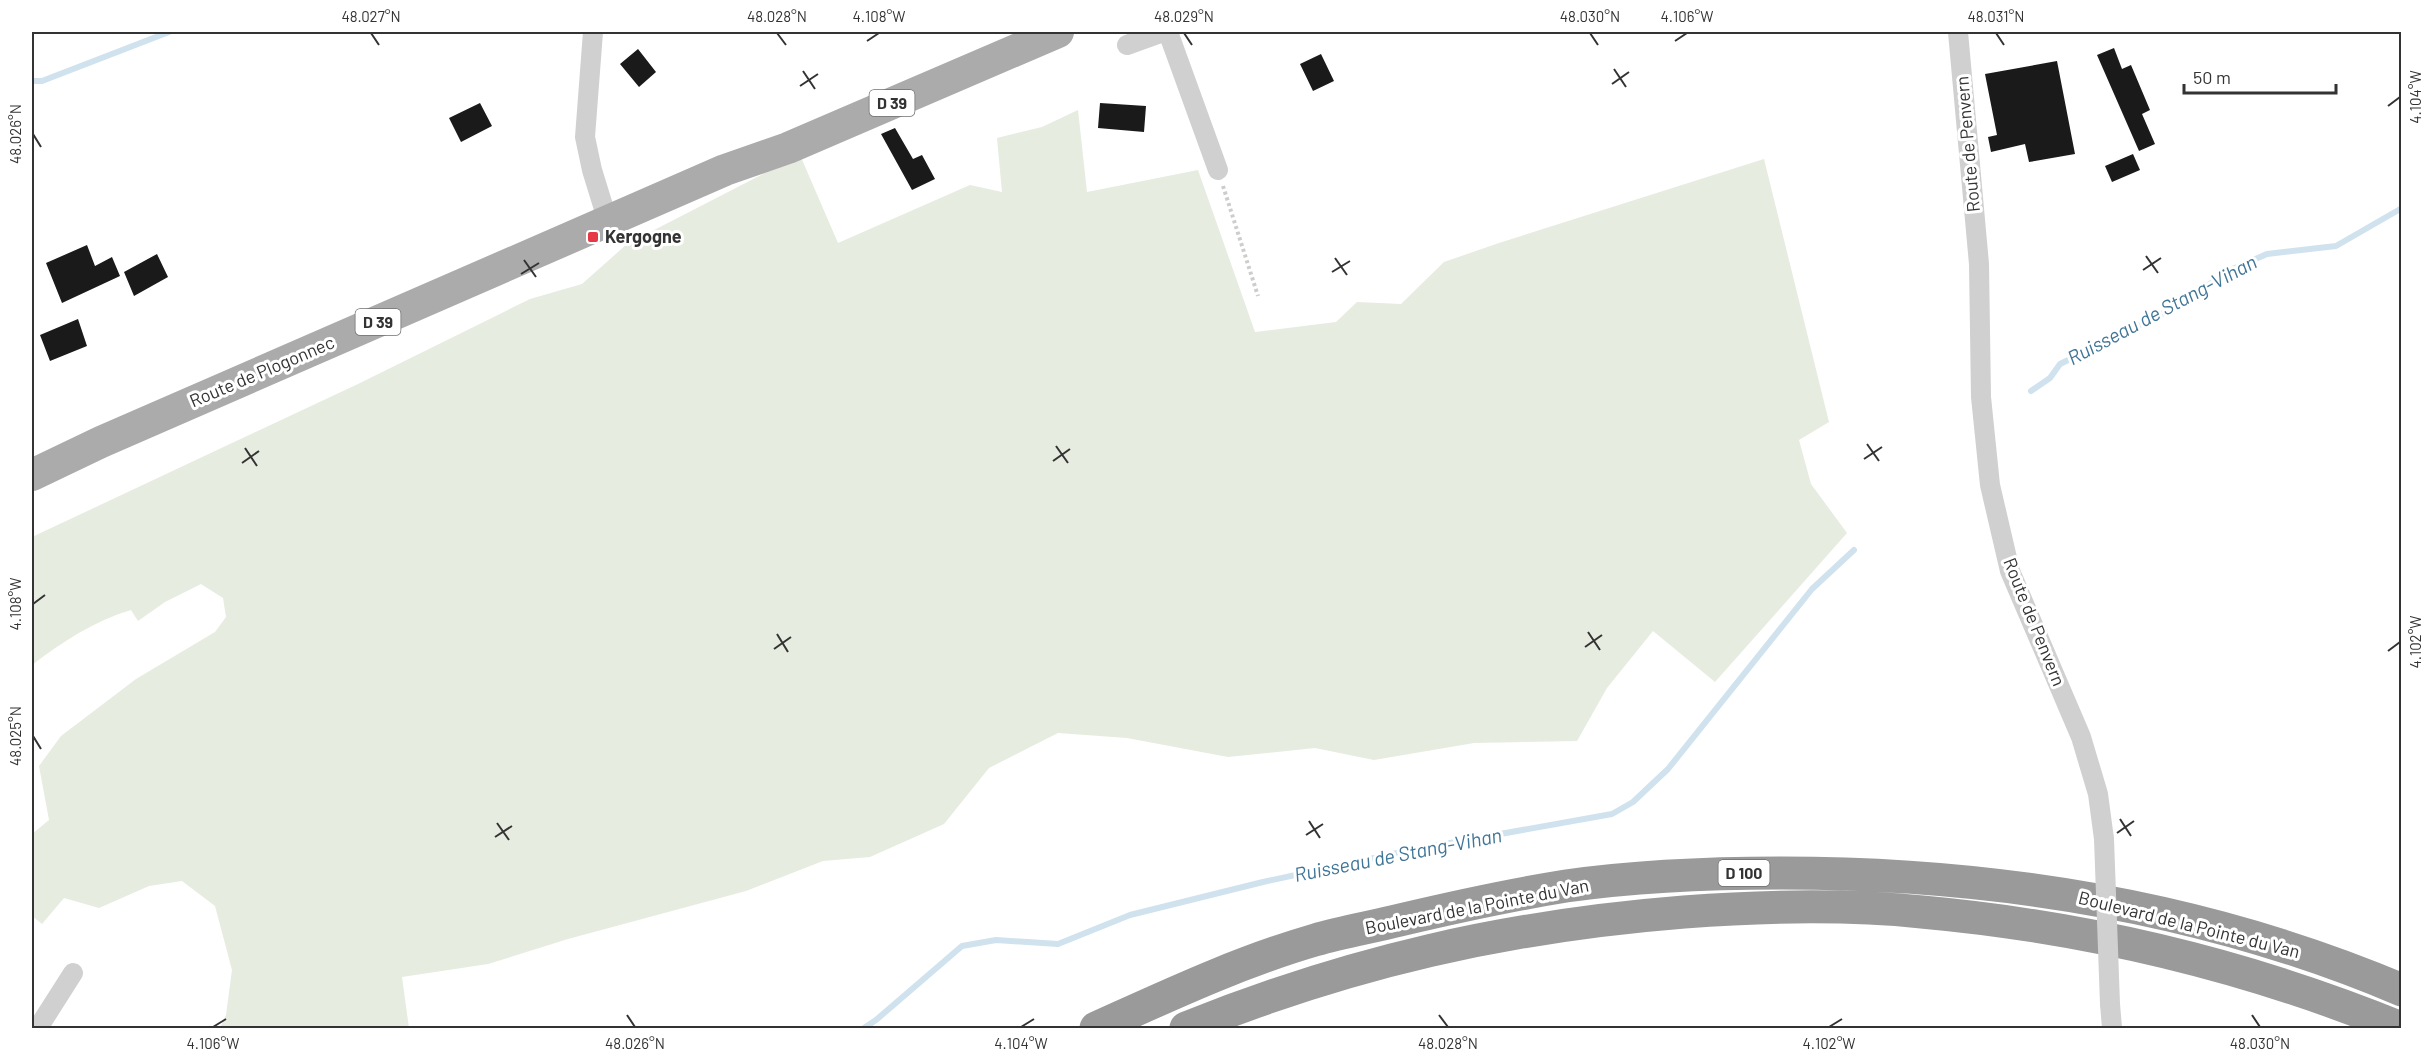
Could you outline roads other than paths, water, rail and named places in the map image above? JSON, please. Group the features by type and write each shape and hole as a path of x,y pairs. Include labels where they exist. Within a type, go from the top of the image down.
{"highway":[{"name":"Boulevard de la Pointe du Van","path":"1096,1029 1190,986 1314,940 1566,886 1688,874 1872,874 1945,879 2082,896 2260,939 2311,955 2402,990"},
{"name":"Boulevard de la Pointe du Van","path":"1186,1029 1266,997 1320,980 1426,950 1485,938 1632,916 1793,907 1923,912 2064,932 2191,957 2316,995 2402,1029"}],"main road":[{"name":"Route de Plogonnec","path":"32,475 101,442 725,170 853,103 1009,32"},
{"name":"Route de Plogonnec","path":"725,170 788,148 1058,32"}],"street":[{"path":"593,32 585,137 592,170 608,222"},
{"path":"1127,45 1162,32"},
{"path":"1168,32 1218,170"},
{"name":"Route de Penvern","path":"1958,32 1979,264 1981,397 1990,485 2010,571 2081,737 2098,794 2104,839 2112,1029"},
{"path":"38,1029 73,972"}],"waterway":[{"path":"32,81 42,81 169,32"},
{"name":"Ruisseau de Stang-Vihan","path":"2031,391 2050,378 2060,364 2184,303 2228,271 2267,254 2336,246 2402,208"},
{"name":"Ruisseau de Stang-Vihan","path":"864,1028 962,946 996,940 1058,944 1130,915 1263,882 1411,850 1612,814 1633,802 1668,769 1812,589 1854,550"}],"place":[{"name":"Kergogne","path":"593,237"}]}
